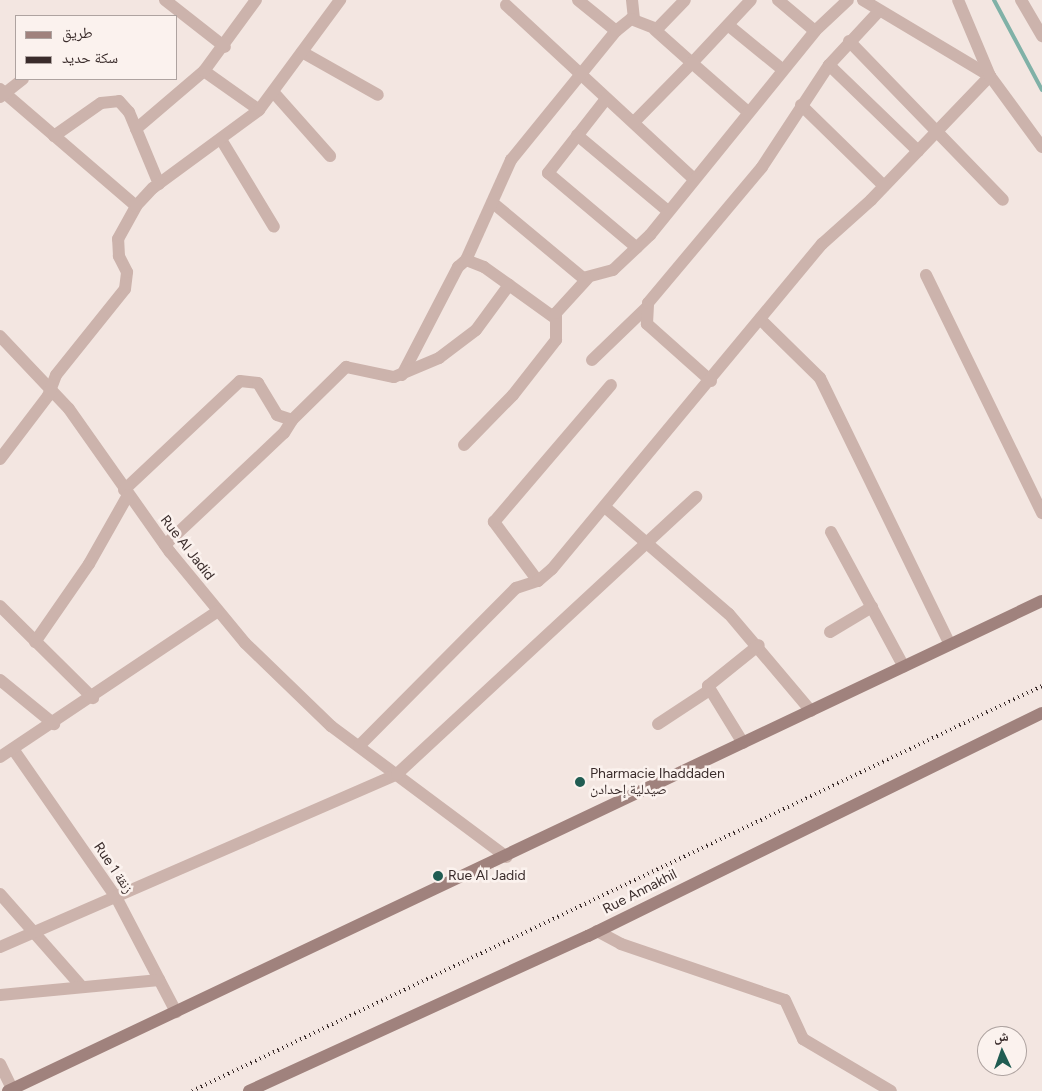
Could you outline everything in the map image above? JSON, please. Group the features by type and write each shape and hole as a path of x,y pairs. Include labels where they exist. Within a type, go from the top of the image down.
{"main road":[{"path":"10,1090 508,857 1042,601"},
{"name":"Rue Annakhil","path":"249,1091 597,931 1042,713"}],"street":[{"path":"165,0 225,48"},
{"path":"136,129 204,71 225,48 256,0"},
{"path":"0,459 125,289 127,272 119,256 118,239 136,206 159,184 222,141 275,94 302,52 340,0"},
{"path":"578,0 616,31"},
{"path":"632,0 634,19"},
{"path":"655,30 685,0"},
{"path":"634,122 751,0"},
{"path":"778,0 815,31"},
{"path":"555,318 588,278 613,270 637,248 815,31 848,0"},
{"path":"863,0 990,76"},
{"path":"958,0 990,76 1042,147"},
{"path":"1021,0 1042,36"},
{"path":"505,2 581,73 606,100 634,122 693,178"},
{"path":"592,360 646,308 762,166 829,65 879,11"},
{"path":"402,375 458,267 466,260 511,160 616,31 634,19"},
{"path":"634,19 655,30 748,112"},
{"path":"728,25 783,70"},
{"path":"849,42 1003,200"},
{"path":"302,52 378,95"},
{"path":"829,65 918,151"},
{"path":"204,71 259,110"},
{"path":"359,746 516,588 538,581 606,508 822,244 884,186 990,76"},
{"path":"22,80 2,94 136,206"},
{"path":"275,94 330,156"},
{"path":"54,136 109,100 124,104 159,184"},
{"path":"606,100 548,173 637,248"},
{"path":"801,105 884,186"},
{"path":"577,135 668,211"},
{"path":"222,141 274,227"},
{"path":"493,203 553,257 588,278"},
{"path":"464,445 513,395 556,340 560,332 555,318 510,285 466,260"},
{"path":"926,275 1042,513"},
{"path":"165,545 284,433 292,420 346,367 357,366 385,376 402,375 460,345 510,285"},
{"path":"646,308 647,324 711,381"},
{"path":"760,319 824,385 950,644"},
{"name":"Rue Al Jadid","path":"0,336 80,423 126,493 165,545 218,611 288,686 359,746 508,857"},
{"path":"35,642 80,578 126,493 240,381 258,384 277,415 292,420"},
{"path":"538,581 494,522 611,385"},
{"path":"0,947 397,774 648,544 696,497"},
{"path":"606,508 759,646 811,711"},
{"path":"831,532 904,667"},
{"path":"0,606 93,698"},
{"path":"830,632 872,607"},
{"path":"0,757 93,698 218,611"},
{"path":"658,724 708,691 711,681 759,646"},
{"path":"0,680 54,724"},
{"path":"708,691 743,743"},
{"name":"Rue 1 زنقة","path":"13,749 116,897 176,1012"},
{"path":"0,894 32,934 81,986"},
{"path":"597,931 620,944 785,1000 803,1039 892,1091"},
{"path":"0,995 159,980"},
{"path":"0,1064 10,1090"}],"waterway":[{"path":"994,0 1042,90"}],"railway":[{"path":"192,1091 1042,686"}],"place":[{"name":"Pharmacie Ihaddaden صيدلية إحدادن","path":"580,782"},
{"name":"Rue Al Jadid","path":"438,876"}]}
